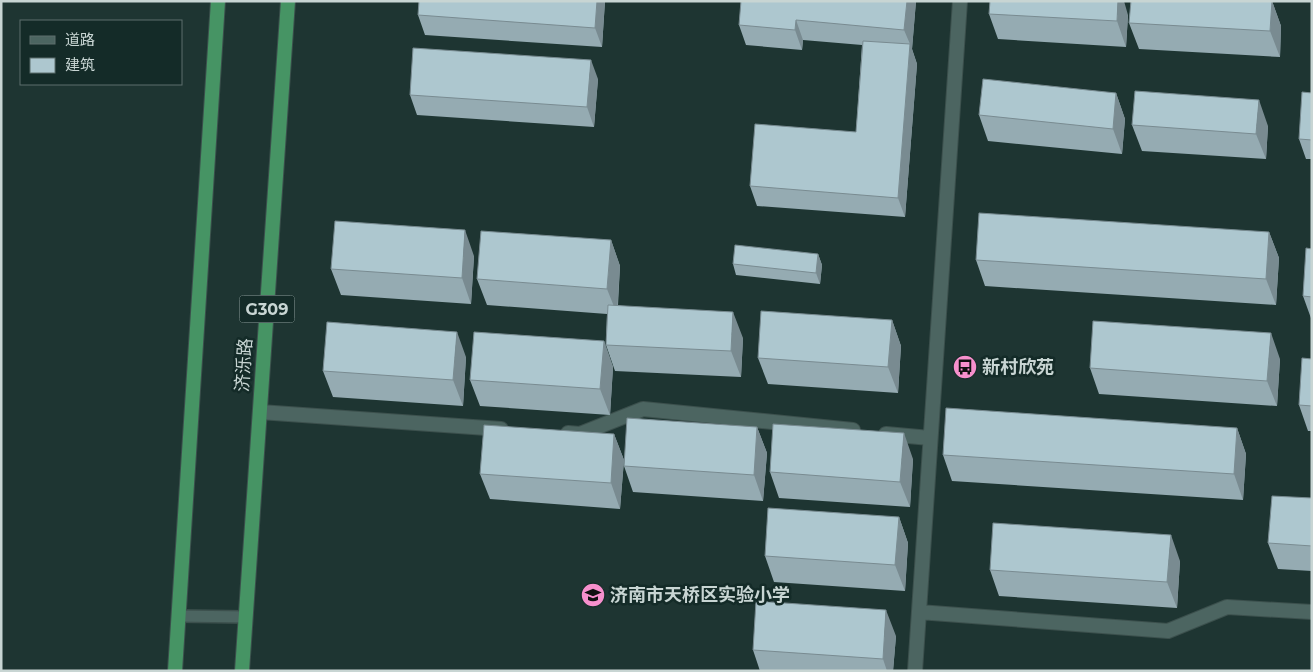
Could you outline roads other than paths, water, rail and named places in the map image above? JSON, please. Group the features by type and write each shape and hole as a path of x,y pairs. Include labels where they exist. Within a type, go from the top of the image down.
{"highway":[{"path":"174,671 218,1"},
{"name":"济泺路","path":"242,671 288,1"}],"street":[{"path":"915,671 960,1"},
{"path":"551,432 580,434 643,409 930,438"},
{"path":"260,412 512,429"},
{"path":"919,612 1168,631 1227,607 1312,612"}],"lane":[{"path":"178,616 246,617"}],"place":[{"name":"新村欣苑","path":"965,367"},
{"name":"济南市天桥区实验小学","path":"593,595"}]}
